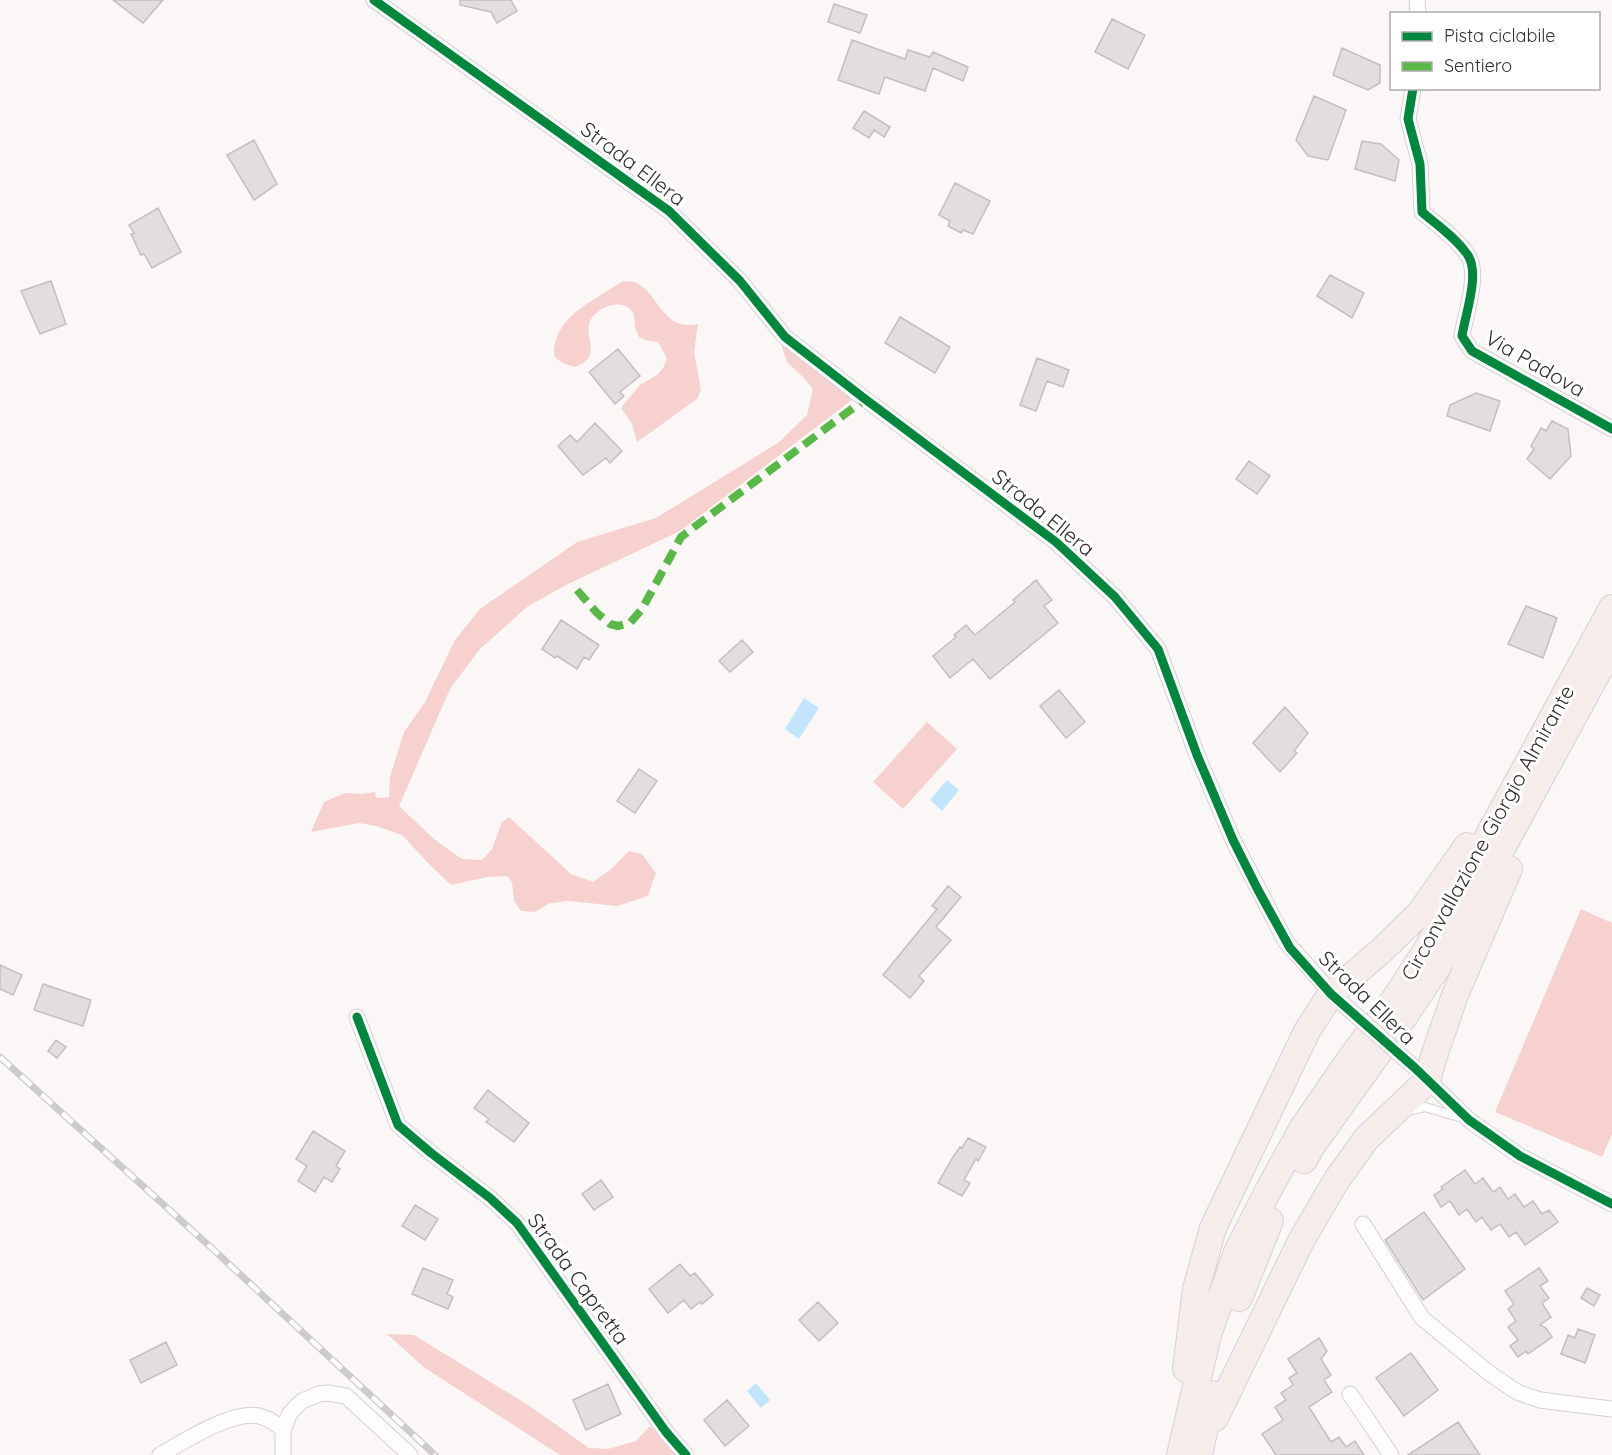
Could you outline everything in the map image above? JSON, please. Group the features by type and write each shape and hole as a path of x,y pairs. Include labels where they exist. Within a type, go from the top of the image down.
{"highway":[{"name":"Circonvallazione Giorgio Almirante","path":"1524,790 1612,608"},
{"name":"Circonvallazione Giorgio Almirante","path":"1189,1454 1208,1335 1237,1252 1268,1191 1302,1129 1394,1000 1427,949 1612,646"},
{"path":"1524,790 1518,846 1455,995 1433,1059 1389,1118 1366,1139 1342,1172 1307,1231 1236,1373 1189,1454 1175,1437 1196,1289 1213,1228 1306,1031 1420,913 1483,823 1524,790"}],"street":[{"name":"Strada Ellera","path":"374,0 669,210 740,281 785,337 1056,542 1115,597 1158,649 1197,755 1233,840 1286,942 1337,999 1469,1120 1520,1156 1612,1204"},
{"name":"Via Padova","path":"1413,90 1408,119 1420,164 1422,212 1469,255 1473,270 1473,283 1462,336 1472,351 1612,429"},
{"name":"Strada Capretta","path":"357,1017 398,1125 490,1198 517,1223 666,1432 686,1455"},
{"path":"1363,1224 1422,1318 1489,1372 1517,1392 1540,1400 1612,1409"},
{"path":"283,1455 283,1430 290,1413 302,1401 319,1394 346,1396 410,1455"},
{"path":"1350,1394 1391,1455"},
{"path":"160,1455 197,1435 241,1416 259,1416 283,1430"}],"lane":[{"path":"1389,1118 1425,1107 1469,1120"}],"shaded area":[{"path":"624,281 634,282 642,287 668,317 676,322 686,325 698,324 694,352 701,390 697,399 637,442 632,424 621,408 640,385 657,375 667,359 658,342 639,337 631,310 626,306 614,305 607,306 596,314 588,328 589,357 582,364 574,367 558,360 554,353 557,337 565,323 577,311"},
{"path":"780,341 853,399 680,531 566,585 527,607 479,650 450,689 399,806 435,840 462,859 482,860 492,849 502,822 509,817 571,874 593,882 611,869 629,851 642,854 656,873 648,896 617,906 569,901 550,903 535,912 521,911 514,901 512,882 507,876 487,877 451,885 402,835 359,823 311,832 324,802 345,793 375,792 376,798 389,797 390,777 404,732 425,702 455,640 480,609 577,542 656,518 778,443 807,415 813,389 787,362"},
{"path":"927,722 957,749 903,809 873,782"},
{"path":"1581,909 1612,923 1612,1134 1602,1157 1495,1112"},
{"path":"387,1334 414,1335 528,1405 589,1448 608,1449 636,1441 650,1426 675,1455 560,1455 425,1368"}],"water":[{"path":"804,698 819,708 799,739 785,729"},
{"path":"947,780 959,790 942,811 930,800"},
{"path":"756,1383 770,1400 761,1408 747,1391"}],"building":[{"path":"113,0 163,0 143,23"},
{"path":"460,0 511,0 517,11 497,23 491,12 460,5"},
{"path":"834,4 867,15 860,33 828,22"},
{"path":"1112,19 1145,35 1128,69 1095,52"},
{"path":"852,40 905,59 908,50 930,57 933,52 968,67 963,81 933,68 925,91 885,77 879,94 838,80"},
{"path":"1342,48 1380,65 1380,83 1368,90 1333,75"},
{"path":"1314,96 1346,110 1328,160 1308,156 1296,140"},
{"path":"864,111 890,127 884,137 874,130 869,138 853,128"},
{"path":"254,140 277,184 254,200 227,155"},
{"path":"1362,141 1381,144 1399,160 1395,181 1355,169"},
{"path":"955,183 990,201 973,234 963,230 961,233 948,226 950,221 939,215"},
{"path":"158,208 181,252 152,268 144,254 141,255 129,225"},
{"path":"1330,275 1364,293 1352,318 1317,296"},
{"path":"51,281 66,324 40,334 21,291"},
{"path":"900,317 950,347 935,373 885,343"},
{"path":"618,349 640,376 620,392 624,396 615,404 589,372"},
{"path":"1037,358 1069,370 1063,387 1047,381 1036,411 1020,405"},
{"path":"1476,393 1500,401 1490,431 1447,416 1450,405"},
{"path":"1552,421 1568,429 1571,456 1550,479 1527,459 1534,449 1531,446 1541,428 1546,431"},
{"path":"595,423 622,451 610,463 606,458 583,475 558,446 570,435 577,442"},
{"path":"1249,461 1270,476 1257,494 1236,479"},
{"path":"1036,580 1052,600 1044,606 1058,623 990,679 973,659 950,678 933,656 956,637 954,635 966,625 975,635 1015,602 1013,600"},
{"path":"1526,606 1557,618 1543,658 1508,644"},
{"path":"561,620 599,645 589,660 584,657 577,669 542,649"},
{"path":"742,640 753,652 730,672 719,661"},
{"path":"1059,690 1085,722 1066,738 1040,706"},
{"path":"1285,707 1308,733 1294,751 1297,753 1280,772 1253,743"},
{"path":"639,769 657,781 635,813 617,801"},
{"path":"948,886 961,897 936,927 951,940 919,976 924,981 910,998 883,975 937,909 932,906"},
{"path":"0,965 22,975 13,995 0,989"},
{"path":"43,984 91,1000 83,1026 34,1010"},
{"path":"56,1040 66,1047 57,1058 48,1051"},
{"path":"488,1090 529,1123 514,1142 486,1122 489,1119 474,1108"},
{"path":"313,1131 345,1151 336,1166 340,1169 332,1182 324,1177 315,1192 298,1181 307,1166 296,1159"},
{"path":"968,1138 986,1147 964,1180 970,1183 962,1196 938,1183 953,1157"},
{"path":"1465,1170 1475,1184 1483,1178 1493,1192 1500,1187 1508,1199 1515,1194 1524,1207 1533,1201 1542,1214 1549,1210 1558,1222 1525,1245 1516,1232 1509,1237 1500,1224 1491,1230 1482,1217 1476,1222 1467,1209 1459,1215 1450,1201 1441,1207 1434,1195 1443,1189 1441,1187"},
{"path":"601,1180 613,1197 594,1210 582,1194"},
{"path":"415,1205 438,1219 425,1240 402,1226"},
{"path":"1424,1212 1465,1269 1423,1300 1385,1240"},
{"path":"680,1264 690,1276 695,1273 713,1295 691,1309 684,1300 668,1313 649,1289"},
{"path":"423,1268 453,1280 447,1294 453,1297 448,1309 412,1294"},
{"path":"1539,1268 1548,1281 1540,1286 1549,1298 1542,1303 1551,1317 1540,1325 1546,1328 1552,1337 1528,1354 1526,1351 1518,1357 1510,1346 1518,1340 1508,1327 1516,1321 1508,1309 1514,1304 1505,1291"},
{"path":"1587,1288 1600,1295 1594,1306 1581,1298"},
{"path":"818,1302 838,1323 819,1341 799,1320"},
{"path":"1578,1329 1595,1335 1585,1363 1561,1354 1568,1335 1575,1338"},
{"path":"1319,1338 1327,1351 1321,1359 1331,1375 1324,1380 1332,1392 1309,1407 1331,1442 1339,1437 1346,1447 1355,1441 1364,1455 1276,1455 1262,1434 1283,1420 1275,1407 1286,1400 1281,1393 1293,1385 1289,1378 1297,1373 1288,1359"},
{"path":"166,1342 177,1365 141,1383 130,1360"},
{"path":"1411,1353 1438,1390 1404,1416 1376,1378"},
{"path":"608,1384 621,1414 586,1430 573,1400"},
{"path":"727,1400 749,1426 725,1446 704,1420"},
{"path":"1458,1422 1480,1455 1408,1455"}],"railway":[{"path":"0,1057 216,1252 435,1455"}],"marked path":[{"path":"577,590 610,624 618,626 630,623 642,609 681,537 865,399"}],"cycle path":[{"path":"374,0 669,211 740,281 785,337 1056,542 1115,597 1158,649 1197,755 1233,840 1290,948 1331,994 1415,1068 1469,1120 1520,1156 1612,1204"},
{"path":"1413,90 1408,119 1420,164 1422,212 1457,242 1467,254 1473,271 1471,294 1462,336 1472,351 1612,429"},
{"path":"357,1017 398,1125 490,1198 517,1223 666,1432 686,1455"}]}
